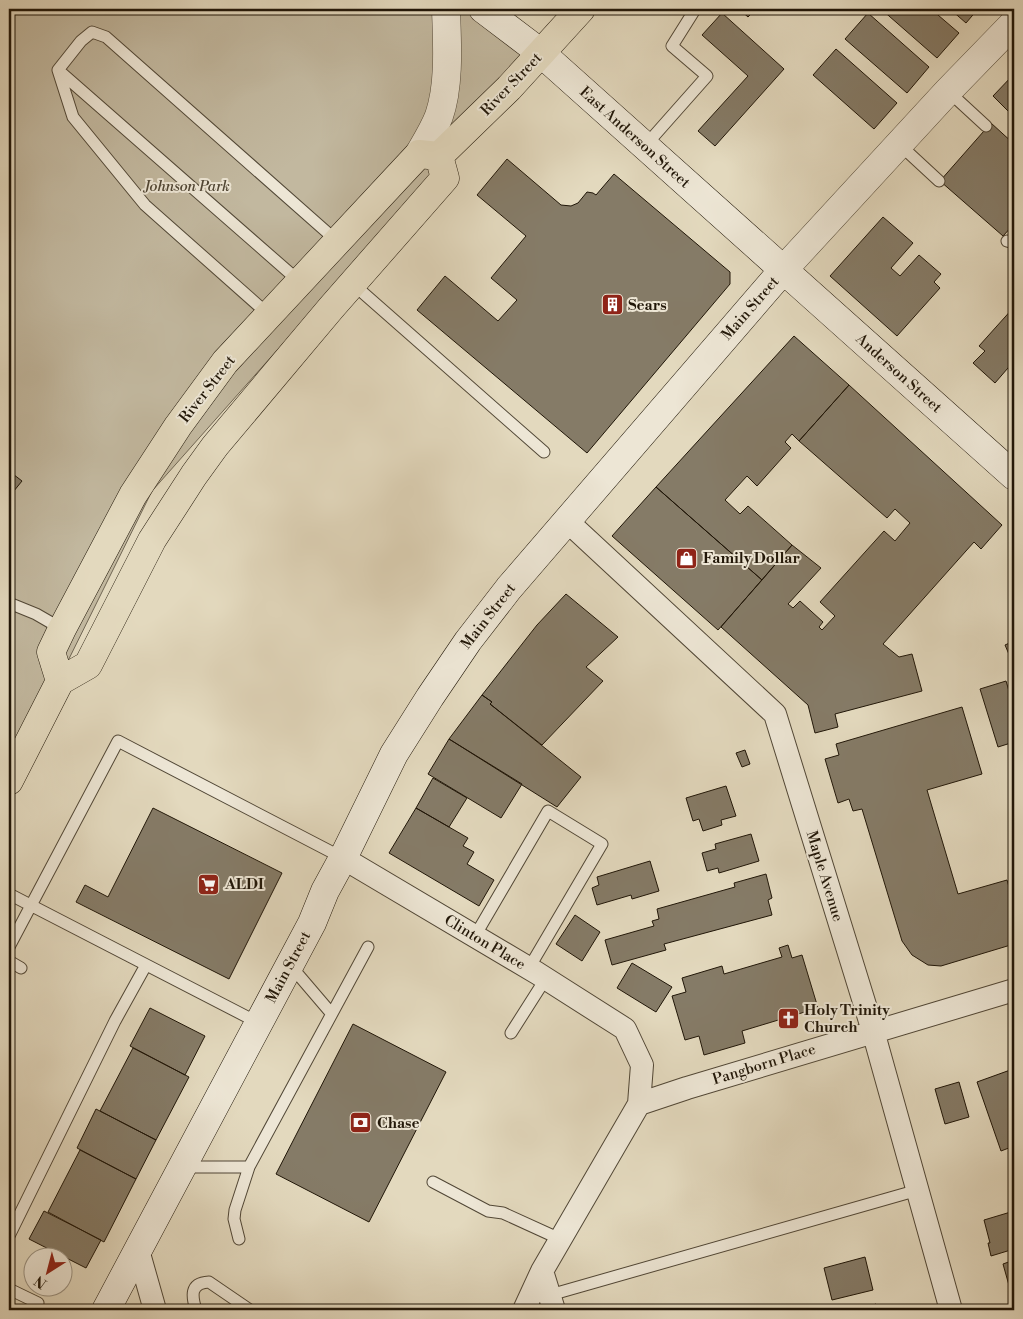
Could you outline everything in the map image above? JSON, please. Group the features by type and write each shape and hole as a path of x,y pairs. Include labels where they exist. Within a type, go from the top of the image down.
{"main road":[{"path":"9,781 60,681 88,665 152,540 215,446 330,308 445,178 429,155 443,98 447,58 446,9"},
{"name":"East Anderson Street","path":"482,9 541,53 784,269"},
{"name":"River Street","path":"60,681 50,652 133,495 178,426 225,362 338,242 429,155 509,88 581,9"},
{"name":"Main Street","path":"106,1310 312,923 325,891 394,754 468,641 509,588 784,269 948,91 1014,23"},
{"name":"Anderson Street","path":"784,269 1014,476"}],"street":[{"name":"Maple Avenue","path":"567,521 775,714 873,1032 951,1310"},
{"name":"Clinton Place","path":"343,858 538,973 625,1029 642,1065 639,1104"},
{"name":"Pangborn Place","path":"639,1104 1014,990"},
{"path":"524,1310 542,1271 639,1104"},
{"path":"138,1250 155,1310"},
{"path":"542,1271 552,1303"}],"lane":[{"path":"645,146 707,76 672,46 694,11 691,9"},
{"path":"58,70 80,41 92,32 106,37 338,242"},
{"path":"58,70 300,282"},
{"path":"58,70 72,117 145,205 269,315"},
{"path":"948,91 986,126"},
{"path":"899,144 939,181"},
{"path":"353,284 544,452"},
{"path":"9,603 36,614 62,629"},
{"path":"9,947 118,741 343,858"},
{"path":"475,936 548,811 602,844 538,973 511,1033"},
{"path":"9,894 259,1023"},
{"path":"239,1240 234,1219 235,1210 249,1166 368,947"},
{"path":"9,961 21,968"},
{"path":"290,964 331,1013"},
{"path":"9,1236 102,1046 146,965"},
{"path":"182,1167 249,1166"},
{"path":"432,1182 488,1211 503,1213 560,1239"},
{"path":"552,1303 918,1190"},
{"path":"196,1310 192,1296 194,1290 199,1284 209,1282 250,1310"},
{"path":"9,1289 38,1303"}],"green space":[{"name":"Johnson Park","path":"9,9 489,9 541,53 152,491 9,780"}],"building":[{"path":"739,9 756,9 748,17"},
{"path":"881,9 931,9 959,33 937,58"},
{"path":"950,9 978,9 966,23"},
{"path":"722,13 784,69 715,146 698,131 748,76 702,35"},
{"path":"868,13 929,67 907,93 845,39"},
{"path":"836,49 897,103 874,129 813,75"},
{"path":"1014,74 1014,117 993,96"},
{"path":"991,123 1014,144 1014,224 1003,236 940,181"},
{"name":"Sears","path":"507,159 561,205 571,206 578,203 587,192 596,195 614,174 730,272 730,284 587,453 417,310 445,276 498,321 517,300 491,278 526,236 477,195"},
{"path":"883,217 913,243 891,268 900,276 919,255 941,274 934,282 940,288 897,336 830,276"},
{"path":"1014,307 1014,361 995,383 973,363 985,351 979,346"},
{"path":"794,336 849,385 799,441 792,434 785,442 791,448 757,486 747,476 725,500 740,514 748,506 792,545 762,580 656,487"},
{"path":"849,385 1002,525 981,549 974,542 883,644 899,657 912,654 922,691 835,714 838,727 815,733 808,705 721,627 792,545 821,568 788,604 793,608 800,601 823,622 819,627 822,630 835,616 820,602 884,531 895,541 910,523 895,509 887,518 799,441"},
{"path":"9,471 22,481 9,497"},
{"name":"Family Dollar","path":"656,487 762,580 718,630 612,536"},
{"path":"566,594 618,637 586,667 603,681 542,745 490,704 492,702 482,695 537,625"},
{"path":"1014,641 1014,666 1005,645"},
{"path":"1006,681 1009,691 1014,689 1014,742 998,747 980,689"},
{"path":"482,695 492,702 490,704 581,777 557,807 449,739"},
{"path":"962,707 982,774 927,790 958,894 1007,880 1014,904 1014,944 941,966 928,965 912,955 902,941 862,809 853,811 849,799 838,803 825,759 839,755 836,744"},
{"path":"449,739 522,784 501,818 428,774"},
{"path":"745,750 750,764 742,767 736,753"},
{"path":"433,778 467,798 449,827 416,808"},
{"path":"726,786 736,816 721,820 722,825 703,831 699,819 693,821 686,798"},
{"path":"153,808 282,873 229,979 76,902 85,885 108,897"},
{"path":"416,808 468,838 463,846 474,852 467,864 494,880 479,906 389,853"},
{"path":"751,834 759,861 719,873 718,868 707,871 702,853 716,849 715,844"},
{"path":"650,861 659,891 632,899 631,895 597,905 592,888 599,885 597,877"},
{"path":"766,874 772,898 768,900 772,915 664,944 666,950 612,965 605,940 654,926 652,921 659,919 657,909 735,887 734,883"},
{"path":"575,915 600,932 582,961 556,944"},
{"path":"788,945 792,958 802,955 818,1008 742,1031 745,1043 704,1055 699,1036 685,1040 672,996 686,992 682,978 722,966 724,974 782,957 779,948"},
{"path":"632,963 672,987 656,1012 617,988"},
{"path":"150,1008 205,1036 185,1075 130,1046"},
{"name":"Chase","path":"353,1024 446,1072 369,1222 276,1174"},
{"path":"133,1048 189,1077 156,1140 100,1111"},
{"path":"1013,1069 1014,1146 1001,1151 977,1082"},
{"path":"959,1082 969,1117 945,1124 935,1089"},
{"path":"96,1109 156,1140 136,1179 77,1148"},
{"path":"80,1150 136,1179 104,1242 48,1212"},
{"path":"44,1211 101,1240 86,1268 72,1261 72,1246 43,1246 29,1239"},
{"path":"1014,1211 1014,1249 991,1256 984,1220"},
{"path":"865,1257 873,1290 832,1300 824,1268"},
{"path":"1014,1260 1014,1288 1010,1289 1003,1264"},
{"path":"876,1304 878,1310 857,1310"}],"place":[{"name":"Sears","path":"612,305"},
{"name":"Family Dollar","path":"687,558"},
{"name":"ALDI","path":"209,884"},
{"name":"Holy Trinity Church","path":"788,1019"},
{"name":"Chase","path":"361,1123"}]}
